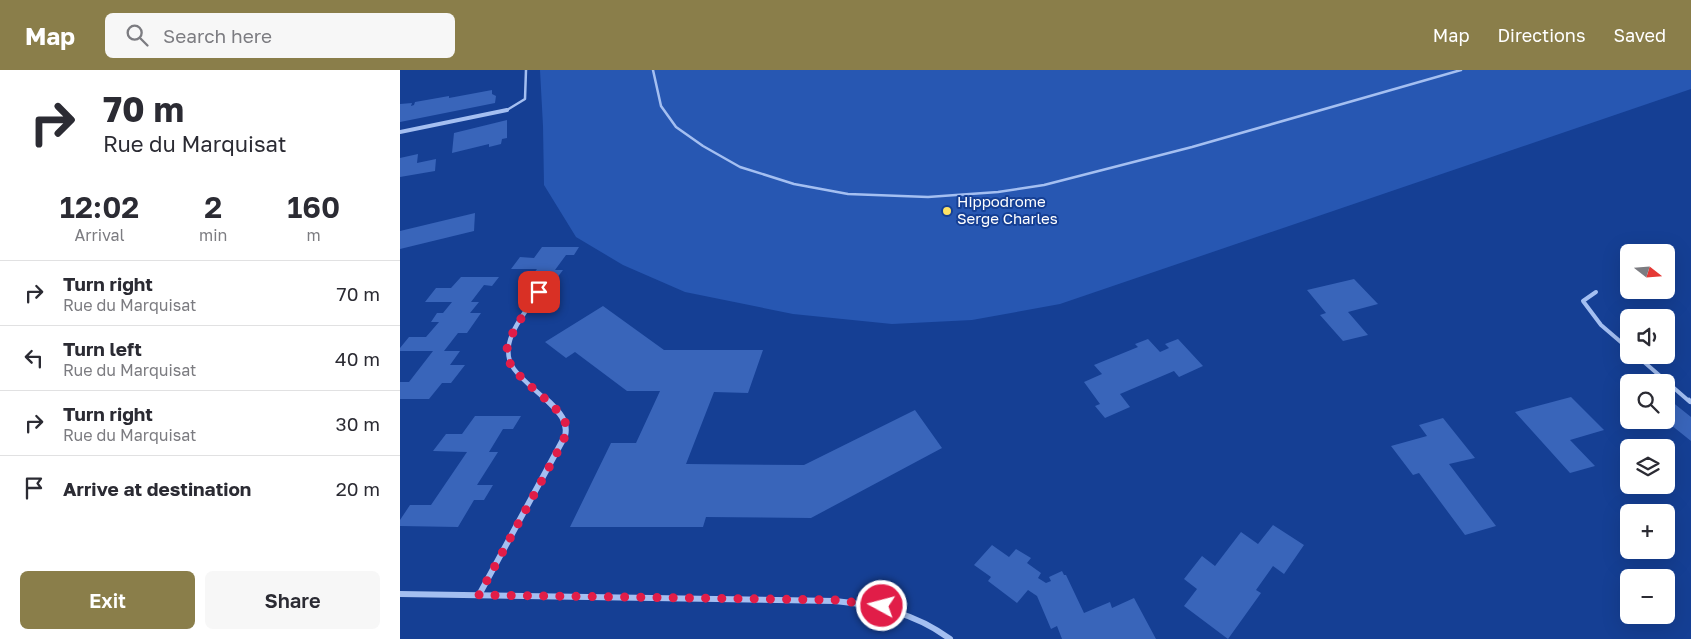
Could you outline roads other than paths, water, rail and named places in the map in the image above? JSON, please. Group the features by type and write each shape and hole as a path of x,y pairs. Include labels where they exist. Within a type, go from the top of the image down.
{"street":[{"path":"400,132 507,110"},
{"path":"479,595 558,451 567,430 564,418 512,368 507,356 509,342 539,292"},
{"path":"400,594 835,600 882,606 900,611 922,620 950,639"}],"lane":[{"path":"507,110 525,99 526,70"},
{"path":"653,70 661,106 676,126 703,146 740,167 794,184 848,194 928,197 998,192 1044,186 1192,147 1461,70"},
{"path":"1596,292 1583,301 1601,325 1620,341"},
{"path":"1647,364 1691,402"}],"place":[{"name":"Hippodrome Serge Charles","path":"947,211"}]}
